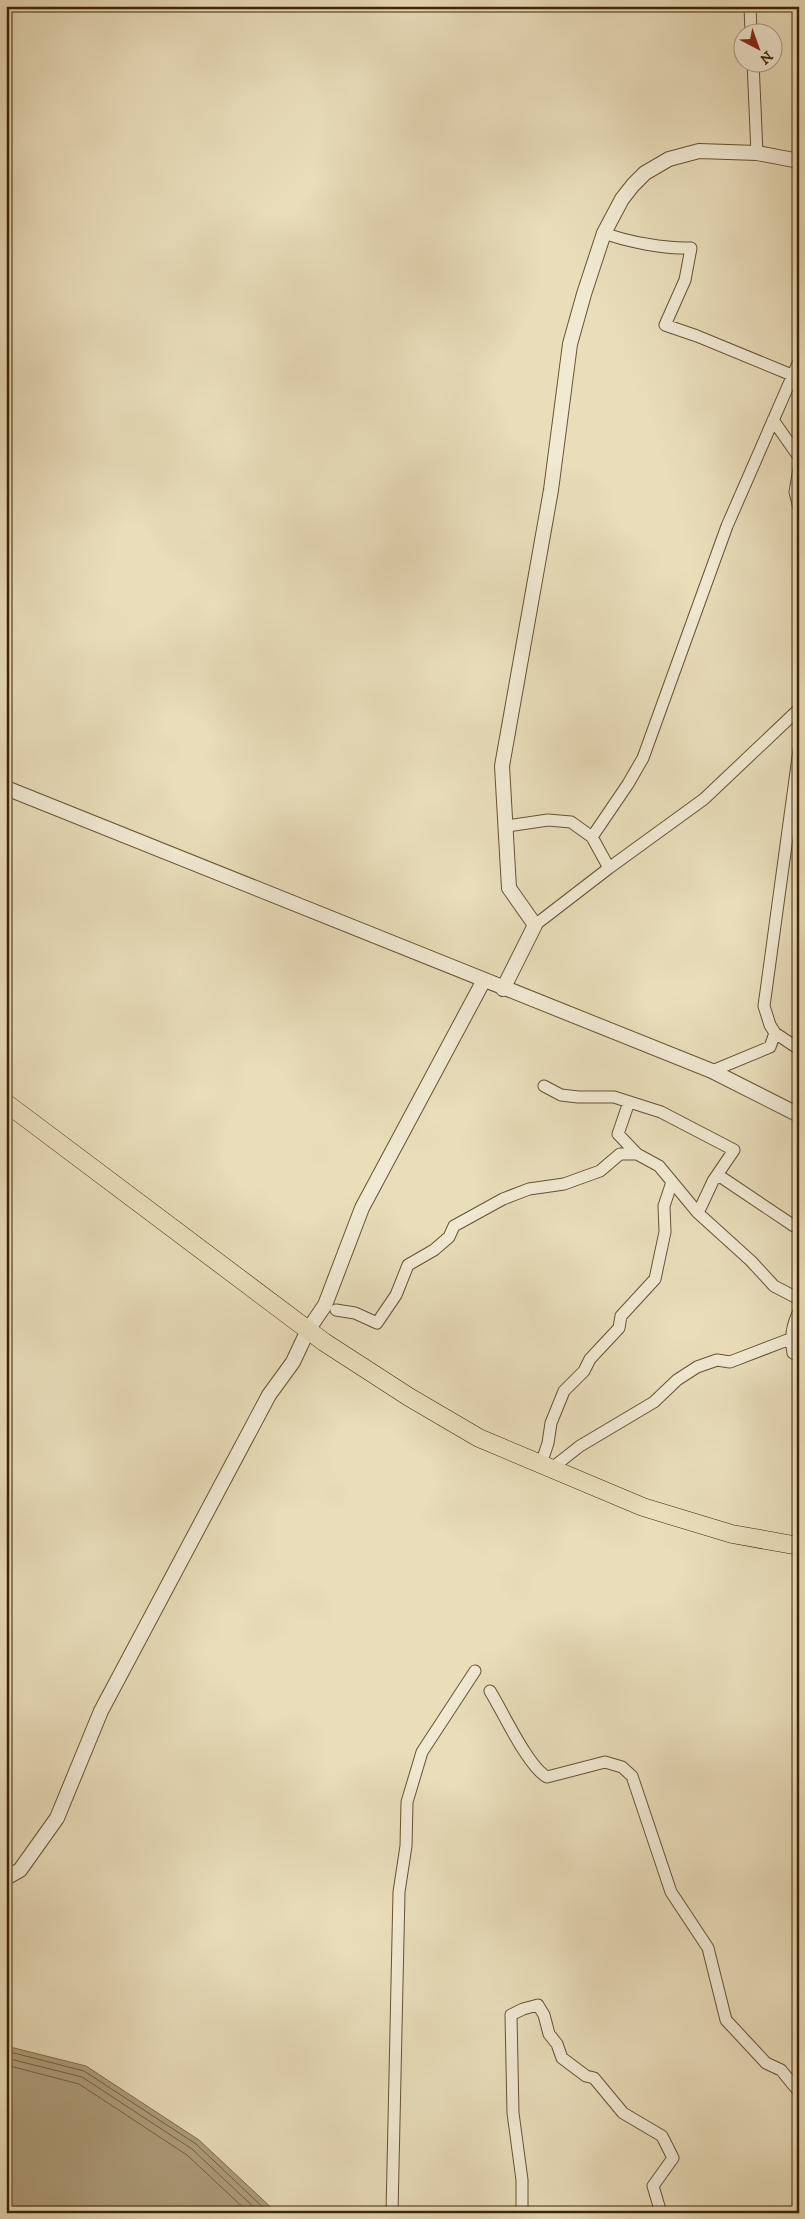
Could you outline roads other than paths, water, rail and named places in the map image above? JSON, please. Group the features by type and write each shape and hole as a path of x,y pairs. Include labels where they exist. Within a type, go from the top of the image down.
{"highway":[{"path":"6,1103 308,1330 408,1397 479,1438 643,1507 732,1534 799,1546"}],"street":[{"path":"750,6 751,22"},
{"path":"753,72 757,153"},
{"path":"535,925 508,888 507,826 502,766 551,490 570,344 604,233 622,199 633,185 646,173 669,159 700,151 757,153 799,161"},
{"path":"604,233 619,239 679,249 691,248 685,280 666,325 795,377"},
{"path":"592,837 643,758 727,526 773,420 795,377 799,361"},
{"path":"773,420 799,457"},
{"path":"798,474 795,492 799,508"},
{"path":"503,989 535,925 704,799 799,709"},
{"path":"799,750 764,1006 770,1025 775,1032 799,1049"},
{"path":"6,788 503,989 712,1071 799,1115"},
{"path":"507,826 548,820 572,822 592,837 609,868"},
{"path":"6,1878 20,1870 57,1818 101,1712 269,1395 293,1362 308,1330 324,1306 362,1208 484,980"},
{"path":"712,1071 770,1047 775,1032"},
{"path":"544,1086 561,1095 614,1097 661,1112 734,1150 698,1213"},
{"path":"629,1102 618,1134 637,1154 660,1166 698,1213 751,1261 774,1286 799,1299"},
{"path":"336,1310 355,1313 377,1323 396,1295 408,1264 434,1250 449,1238 454,1226 503,1199 529,1189 564,1184 600,1171 620,1154 637,1154"},
{"path":"718,1175 794,1226 799,1225"},
{"path":"547,1466 551,1423 564,1391 584,1371 590,1358 619,1328 621,1316 655,1279 665,1232 664,1206 672,1182"},
{"path":"799,1311 793,1324 790,1339 793,1353 799,1356"},
{"path":"547,1466 654,1402 677,1380 697,1367 717,1360 730,1362 790,1339"},
{"path":"392,2213 399,1892 406,1846 407,1802 422,1752 475,1671"},
{"path":"490,1691 529,1760 539,1773 547,1777 605,1762 622,1767 632,1776 671,1892 708,1948 726,2020 766,2063 780,2070 797,2084"},
{"path":"522,2213 522,2180 513,2113 511,2015 538,2005 544,2015 549,2034 557,2044 562,2058 586,2076 594,2078 623,2113 662,2136 674,2158 654,2186 661,2213"}],"water":[{"path":"6,2046 86,2066 199,2140 277,2213 6,2213"}]}
